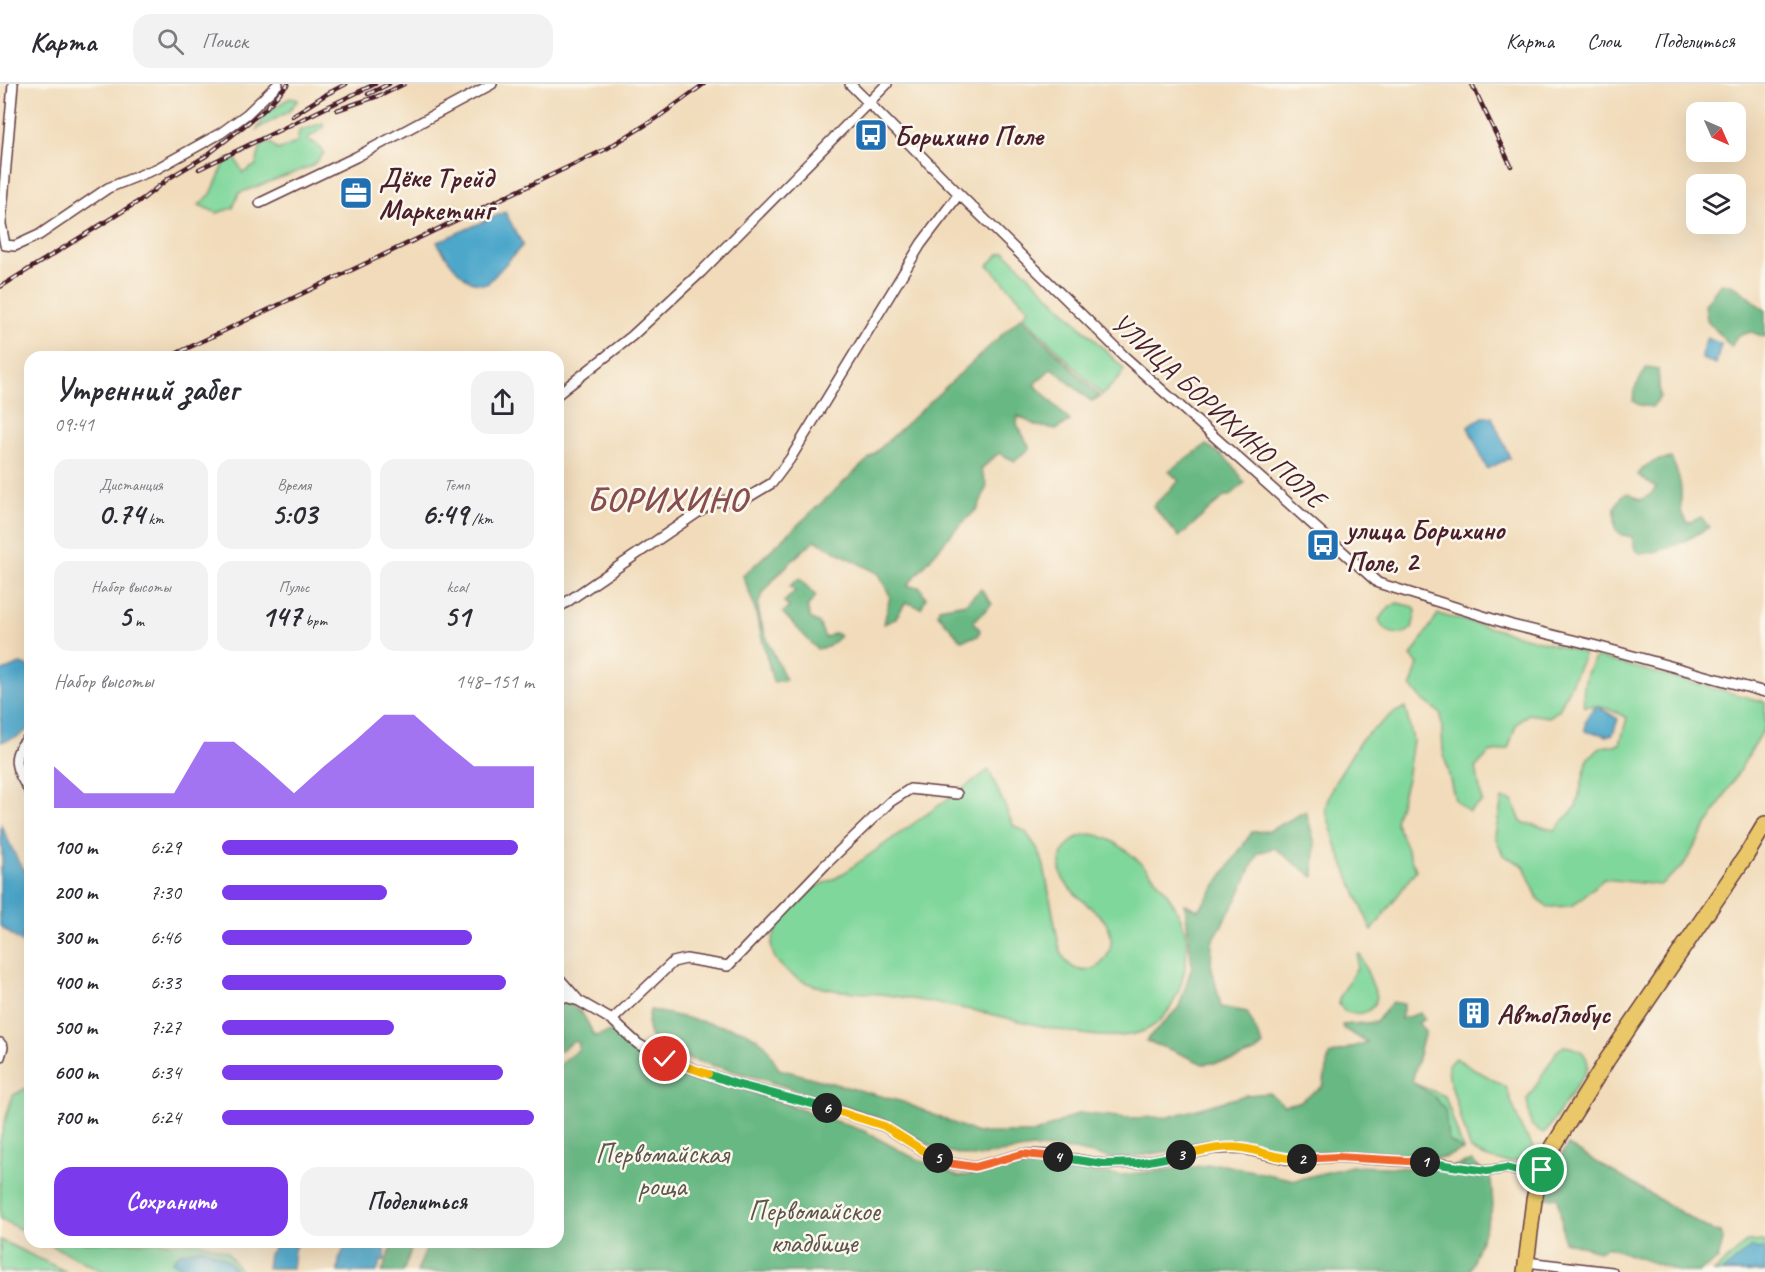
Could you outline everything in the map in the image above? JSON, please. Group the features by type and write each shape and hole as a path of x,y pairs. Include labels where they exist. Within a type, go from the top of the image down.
{"main road":[{"path":"1525,1267 1539,1177 1548,1155 1607,1060 1765,824"}],"street":[{"path":"13,84 1,224 5,245 15,246 39,235 108,188 158,168 221,133 247,114 278,84"},
{"path":"260,203 356,157 492,84"},
{"name":"УЛИЦА БОРИХИНО ПОЛЕ","path":"850,84 1125,357 1378,583 1512,625 1765,692"},
{"path":"564,389 632,336 701,272 887,84"},
{"path":"564,604 713,502 747,498 772,483 790,459 921,244 959,194"},
{"path":"24,744 16,758 16,767 24,781"},
{"path":"612,1020 674,962 686,959 728,966 825,865 890,802 910,789 957,794"},
{"path":"564,984 579,1001"},
{"path":"564,997 579,1001 612,1020 638,1044 665,1059 736,1084 884,1126 927,1153 948,1163 975,1167 1022,1154 1049,1155 1103,1164 1138,1163 1213,1149 1240,1148 1290,1160 1337,1157 1437,1163 1487,1171 1506,1168 1539,1177"},
{"path":"0,1043 3,1047 0,1057"},
{"path":"1525,1267 1612,1272"}],"green space":[{"path":"291,97 298,100 288,112 257,129 266,113"},
{"path":"323,123 324,127 307,139 316,144 324,153 312,166 239,193 233,208 217,213 199,205 211,194 226,160 236,159 243,173 256,165 261,145 271,143 277,150 297,143 299,131"},
{"path":"1005,252 1124,369 1120,377 1102,395 1023,316 1029,309 988,265 999,254"},
{"path":"1721,283 1739,290 1765,310 1765,337 1751,332 1737,336 1731,347 1707,320 1705,305"},
{"path":"1021,317 1100,397 1091,401 1052,368 1034,384 1070,421 1057,429 1037,426 1018,416 1017,424 1030,448 1015,461 999,453 981,469 987,486 978,508 953,532 907,586 920,587 926,598 921,608 906,602 895,619 884,624 890,596 879,574 815,540 792,560 775,577 759,602 760,618 786,680 773,682 753,602 743,576"},
{"path":"1647,367 1658,369 1660,397 1652,407 1639,405 1633,401 1635,388"},
{"path":"1206,445 1228,461 1244,483 1230,496 1225,496 1179,537 1153,506 1179,481 1169,471"},
{"path":"1671,458 1680,483 1682,515 1688,523 1701,517 1709,527 1676,545 1641,554 1635,549 1632,537 1623,535 1615,529 1615,507 1623,495 1629,493 1640,500 1650,495 1656,488 1638,475 1652,462"},
{"path":"799,578 816,596 807,607 810,618 819,623 825,638 835,633 840,636 828,647 817,649 783,613 789,607 784,602 795,591 790,586"},
{"path":"981,589 992,604 973,622 980,630 978,636 961,640 938,614 939,608 966,603"},
{"path":"1397,603 1414,607 1416,611 1412,628 1404,634 1388,631 1379,619"},
{"path":"1438,614 1585,653 1559,710 1549,717 1528,714 1516,725 1508,749 1489,753 1476,767 1482,802 1469,812 1455,800 1443,751 1441,714 1422,699 1411,686 1418,664 1411,656"},
{"path":"1596,657 1765,702 1765,727 1683,866 1660,885 1604,879 1572,906 1548,907 1538,899 1524,866 1503,855 1495,836 1502,799 1513,801 1521,822 1555,830 1576,807 1588,758 1602,747 1620,744 1627,718 1601,707 1584,706 1585,680"},
{"path":"1405,707 1413,740 1407,779 1395,821 1416,870 1372,931 1338,851 1325,808 1334,783 1361,740 1392,714"},
{"path":"989,770 1013,825 1026,832 1039,851 1044,866 1059,946 1065,960 1074,968 1083,971 1093,969 1108,955 1111,944 1110,931 1105,922 1077,896 1062,876 1060,864 1064,851 1073,840 1081,836 1092,835 1117,844 1153,875 1168,895 1185,931 1187,943 1185,969 1177,995 1163,1018 1153,1026 1124,1036 1085,1035 884,994 833,990 799,979 779,964 774,957 772,942 777,930 796,903 809,891 841,875"},
{"path":"1306,811 1315,844 1314,877 1274,848 1258,853 1237,899 1212,942 1211,964 1221,1007 1247,1012 1263,1045 1254,1053 1232,1061 1203,1064 1146,1041 1179,1007 1192,966 1185,904 1199,910 1252,832 1269,831"},
{"path":"1360,954 1377,996 1369,1010 1355,1014 1344,1011 1339,1004 1339,999 1357,967"},
{"name":"Первомайская роща","path":"564,1002 582,1013 594,1036 618,1030 651,1058 864,1131 910,1156 959,1177 1012,1166 1121,1175 1219,1164 1295,1180 1352,1166 1446,1169 1472,1161 1491,1179 1493,1207 1469,1272 417,1272 427,1248 564,1248 564,1060 578,1050 579,1043 574,1041 564,1048"},
{"path":"1392,1002 1404,1004 1401,1019 1420,1013 1425,1019 1418,1023 1425,1031 1412,1082 1436,1098 1445,1110 1448,1140 1463,1150 1443,1158 1321,1151 1290,1155 1234,1142 1116,1159 1074,1150 1033,1148 973,1157 936,1149 889,1121 762,1079 665,1052 652,1039 648,1029 650,1010 745,1031 765,1044 779,1069 903,1102 977,1133 1036,1133 1079,1113 1127,1118 1169,1117 1246,1095 1269,1093 1284,1105 1299,1102 1323,1086 1329,1055 1367,1042 1344,1029 1342,1025 1376,1022"},
{"path":"1564,1046 1582,1052 1588,1068 1546,1132 1543,1133 1531,1125 1527,1100 1557,1051"},
{"path":"1455,1058 1506,1087 1522,1130 1533,1147 1533,1154 1519,1161 1510,1162 1492,1159 1470,1148 1449,1078 1448,1065"},
{"path":"1413,1083 1445,1096 1463,1150 1448,1140 1441,1105"},
{"path":"24,1089 24,1231 0,1219 0,1140 12,1096"},
{"path":"1568,1145 1712,1231 1720,1232 1723,1241 1718,1259 1699,1272 1680,1272 1607,1247 1599,1251 1564,1241 1558,1197 1542,1199 1552,1170"},
{"path":"0,1240 67,1272 0,1272"},
{"path":"1765,1241 1765,1272 1714,1272 1747,1242"},
{"path":"57,1248 216,1248 227,1252 241,1272 235,1272 233,1266 198,1272 104,1272"},
{"path":"392,1248 412,1248 403,1272 382,1272"}],"water":[{"path":"505,212 523,245 487,284 471,281 457,270 437,242"},
{"path":"1707,338 1721,344 1716,364 1702,359 1703,347"},
{"path":"1483,417 1492,417 1510,458 1487,469 1468,427"},
{"path":"20,664 24,665 24,732 1,742 0,672"},
{"path":"1597,706 1618,719 1613,734 1607,736 1585,731 1587,717"},
{"path":"1,825 24,869 24,933 21,936 24,937 24,944 0,926"},
{"path":"1751,1247 1765,1250 1765,1272 1722,1272"},
{"path":"202,1248 226,1259 235,1272 189,1272 172,1261 180,1253"},
{"path":"274,1248 295,1248 292,1268 267,1268 269,1254"},
{"path":"344,1248 385,1248 385,1259 380,1262 377,1272 338,1272 339,1260"}],"railway":[{"path":"0,287 144,198 169,178 206,156 264,110 288,84"},
{"path":"292,116 346,84"},
{"path":"199,169 375,84"},
{"path":"368,94 389,84"},
{"path":"337,110 384,94 404,84"},
{"path":"182,351 606,149 657,118 704,84"},
{"path":"1472,84 1511,166"}],"place":[{"name":"Борихино Поле","path":"871,135"},
{"name":"Дёке Трейд Маркетинг","path":"356,193"},
{"name":"улица Борихино Поле, 2","path":"1323,545"},
{"name":"АвтоГлобус","path":"1474,1013"}],"district":[{"name":"БОРИХИНО","path":"667,498"}],"route":[{"path":"665,1059 736,1084 884,1126 927,1153 948,1163 975,1167 1022,1154 1049,1155 1103,1164 1138,1163 1213,1149 1240,1148 1290,1160 1337,1157 1437,1163 1487,1171 1506,1168 1539,1177 1542,1170"}],"park label":[{"name":"Первомайское кладбище","path":"814,1226"}]}
